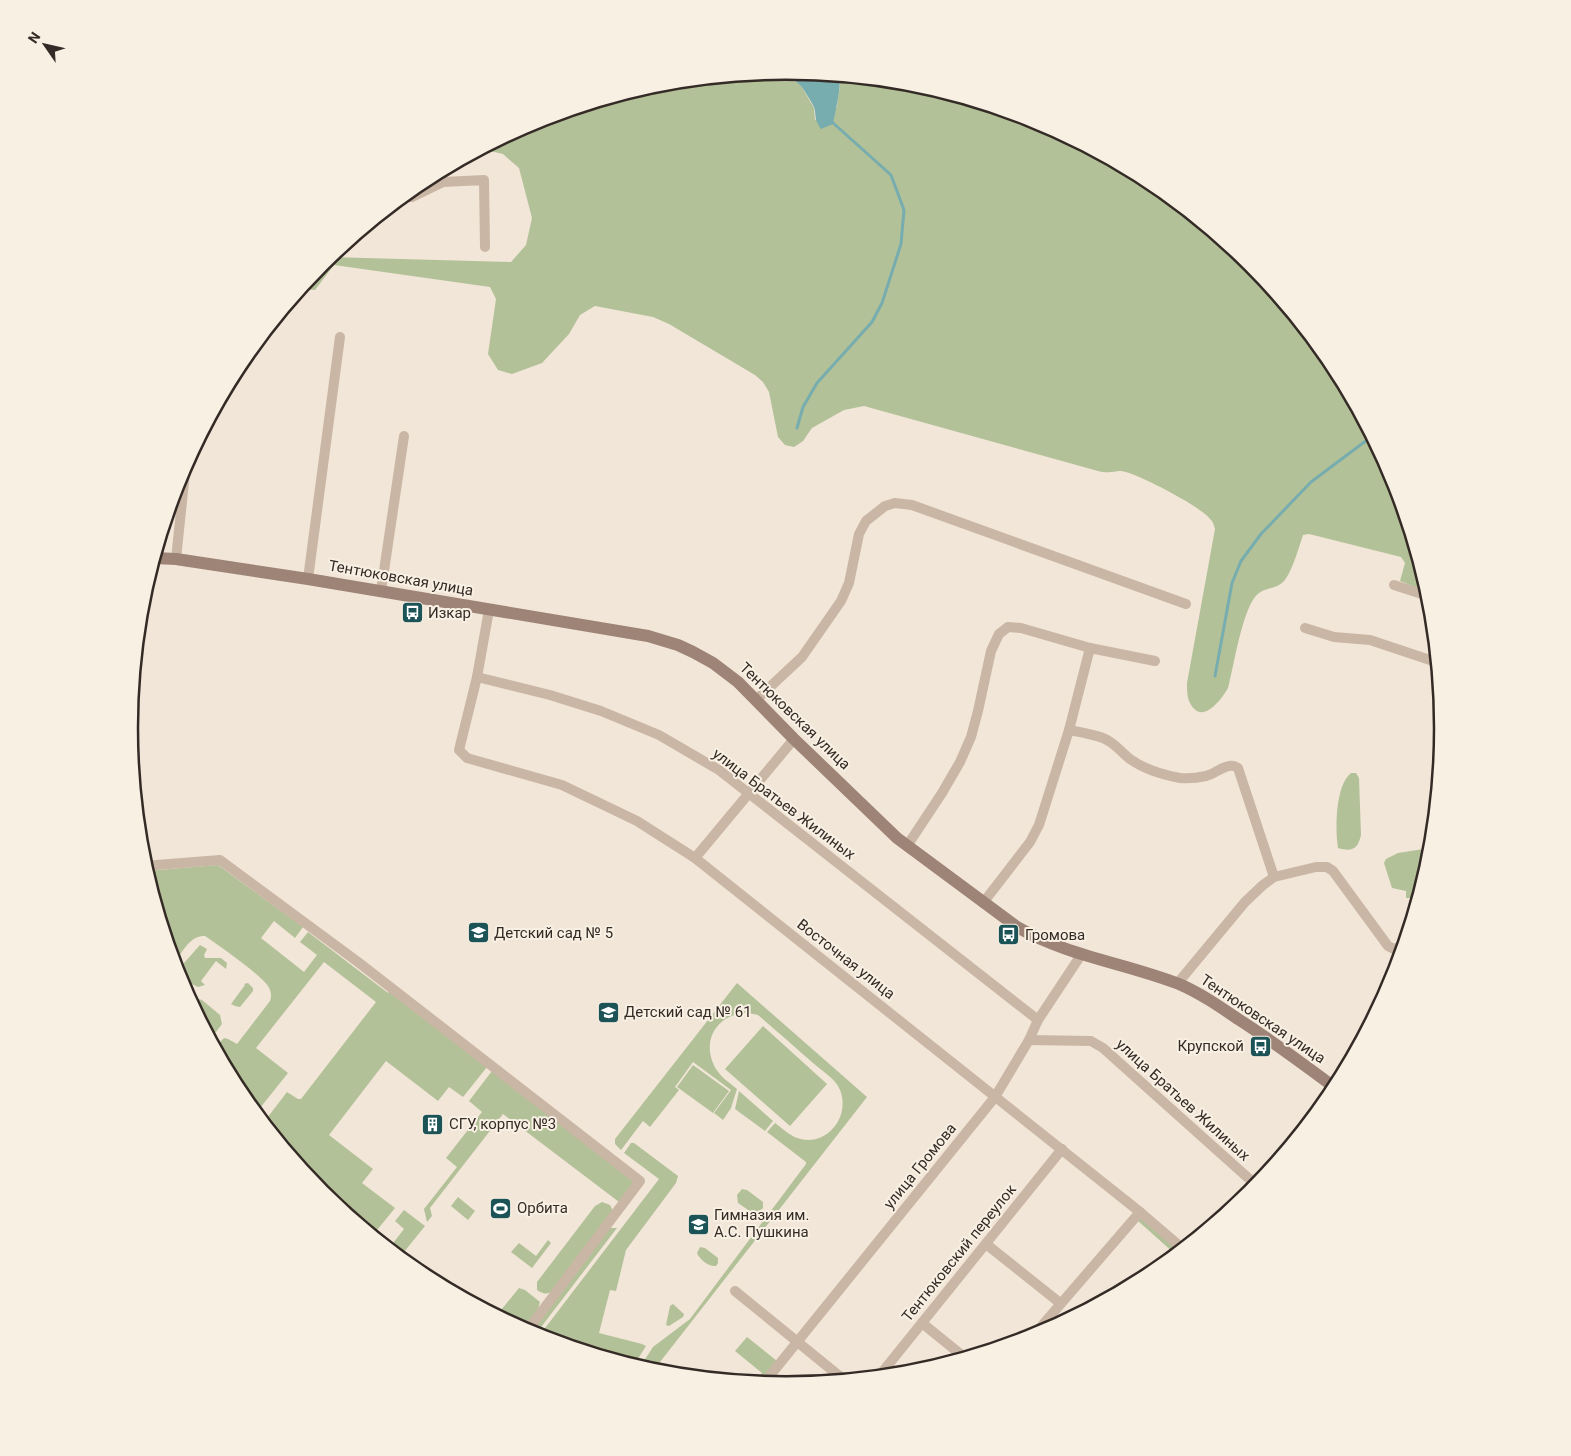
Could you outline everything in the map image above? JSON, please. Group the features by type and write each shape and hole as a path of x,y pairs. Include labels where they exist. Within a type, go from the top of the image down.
{"street":[{"path":"418,194 444,182 484,180 485,248"},
{"path":"308,579 340,337"},
{"path":"380,591 404,436"},
{"path":"176,559 183,491"},
{"path":"756,700 802,657 841,601 849,583 859,534 866,521 885,506 896,503 912,505 1186,604"},
{"name":"Тентюковская улица","path":"161,558 176,559 380,591 648,636 678,645 712,663 738,682 794,739 907,846 983,903 1032,936 1081,955 1177,984 1209,999 1328,1082"},
{"path":"1394,585 1419,593"},
{"path":"477,678 489,610"},
{"path":"907,846 960,762 971,737 991,651 999,634 1008,627 1021,628 1090,648 1155,661"},
{"path":"1305,628 1334,637 1370,640 1430,660"},
{"path":"983,903 1030,842 1040,825 1069,730 1090,648"},
{"name":"Восточная улица","path":"477,678 459,750 467,758 562,785 637,821 695,858 1062,1149 1177,1244"},
{"name":"улица Братьев Жилиных","path":"477,678 550,695 601,711 659,735 719,770 1038,1020"},
{"path":"1069,730 1102,738 1137,764 1179,778 1193,779 1209,775 1227,766 1238,768 1274,877"},
{"path":"695,858 794,739"},
{"path":"153,865 220,860 358,962 640,1181 532,1324"},
{"path":"1177,984 1245,902 1264,885 1274,877 1316,867 1327,867 1339,877 1388,946 1394,949"},
{"name":"улица Громова","path":"770,1376 995,1097 1029,1040 1038,1020 1081,955"},
{"name":"улица Братьев Жилиных","path":"1029,1040 1091,1041 1103,1048 1249,1180"},
{"name":"Тентюковский переулок","path":"887,1368 1062,1149"},
{"path":"1045,1322 1140,1212"},
{"path":"986,1244 1060,1303"},
{"path":"735,1291 837,1374"},
{"path":"922,1323 958,1352"}],"green space":[{"path":"786,80 800,84 814,108 815,120 837,107 840,82 912,92 953,102 994,114 1072,147 1146,189 1213,241 1273,301 1300,334 1347,404 1367,441 1399,520 1418,588 1400,581 1405,563 1401,557 1309,534 1303,535 1289,574 1282,583 1256,596 1249,608 1241,630 1228,688 1211,709 1200,712 1189,701 1187,683 1215,529 1212,521 1195,507 1153,483 1129,473 1098,471 864,406 844,410 812,428 803,441 794,447 785,445 778,437 769,392 763,382 755,375 669,324 653,317 595,306 580,315 569,334 542,363 512,374 498,370 488,354 496,299 490,287 334,265 315,290 309,290 341,257 511,262 526,245 532,218 519,168 503,154 491,151 538,129 577,114 618,102 659,92 701,86 743,81"},
{"path":"1351,773 1356,773 1359,778 1361,835 1358,844 1354,848 1347,850 1338,848 1337,808 1342,788"},
{"path":"1422,849 1410,898 1406,898 1406,891 1392,888 1384,863 1386,859 1398,853"},
{"path":"218,865 303,927 295,938 274,921 261,938 304,972 317,955 300,942 308,932 388,993 389,991 487,1067 463,1097 449,1087 438,1101 386,1061 329,1135 373,1169 362,1183 395,1208 377,1230 327,1186 298,1155 268,1117 287,1092 301,1099 376,1002 324,962 256,1048 288,1073 261,1107 219,1043 224,1038 237,1044 270,1001 270,990 257,975 205,936 200,936 191,941 179,955 154,870"},
{"path":"200,945 207,949 204,955 205,958 221,958 227,963 226,969 216,961 201,981 205,985 198,987 190,983 183,966"},
{"path":"248,983 253,988 253,991 240,1007 231,1004 244,984"},
{"path":"737,983 867,1097 659,1364 644,1360 653,1347 690,1319 806,1164 806,1162 767,1132 775,1123 797,1138 818,1139 834,1128 839,1120 842,1100 840,1090 832,1079 758,1015 736,1014 719,1024 710,1041 710,1052 717,1071 737,1089 731,1108 723,1120 714,1113 731,1090 693,1062 675,1087 679,1090 650,1127 643,1121 621,1150 615,1144 615,1139"},
{"path":"197,999 202,1000 220,1015 222,1024 214,1033"},
{"path":"763,1026 827,1084 790,1126 725,1069"},
{"path":"693,1065 729,1091 713,1113 677,1087"},
{"path":"492,1071 635,1181 619,1202 503,1114 430,1208 432,1216 427,1222 424,1209 457,1167 446,1158 482,1112 469,1101"},
{"path":"739,1091 773,1121 765,1131 735,1109"},
{"path":"631,1143 634,1143 678,1176 676,1183 626,1250 616,1291 610,1290 599,1333 646,1346 638,1359 577,1342 544,1329 659,1179 624,1153"},
{"path":"742,1189 747,1190 763,1202 763,1208 758,1212 751,1212 738,1203 737,1195"},
{"path":"458,1197 475,1211 468,1220 451,1206"},
{"path":"602,1202 610,1205 613,1211 552,1291 544,1294 537,1290 537,1282 595,1206"},
{"path":"404,1210 425,1226 404,1252 393,1243 404,1229 395,1221"},
{"path":"1139,1217 1174,1247 1170,1249 1137,1220"},
{"path":"609,1228 617,1228 540,1328 535,1326"},
{"path":"548,1240 551,1243 532,1268 511,1252 519,1243 536,1256"},
{"path":"700,1247 705,1248 718,1258 716,1266 708,1264 700,1258 697,1253"},
{"path":"519,1288 525,1290 540,1302 538,1309 528,1322 501,1310"},
{"path":"673,1304 684,1314 683,1317 669,1326 666,1325 670,1306"},
{"path":"747,1337 777,1361 765,1376 760,1375 762,1373 735,1351"}],"water":[{"path":"792,80 840,82 833,124 821,129 816,119 814,107 800,85"}],"waterway":[{"path":"797,428 803,407 817,383 872,322 882,303 901,244 904,210 891,175 832,122"},
{"path":"1215,676 1232,583 1241,561 1261,534 1311,482 1367,440"}],"place":[{"name":"Изкар","path":"412,613"},
{"name":"Детский сад № 5","path":"478,933"},
{"name":"Громова","path":"1009,935"},
{"name":"Детский сад № 61","path":"608,1012"},
{"name":"Крупской","path":"1260,1046"},
{"name":"СГУ, корпус №3","path":"433,1124"},
{"name":"Орбита","path":"501,1208"},
{"name":"Гимназия им. А.С. Пушкина","path":"698,1224"}]}
